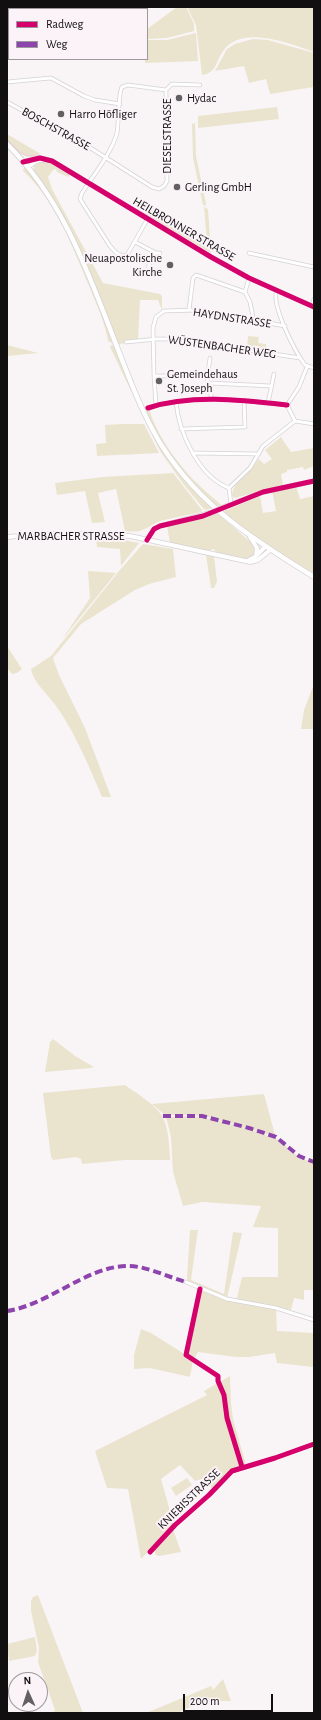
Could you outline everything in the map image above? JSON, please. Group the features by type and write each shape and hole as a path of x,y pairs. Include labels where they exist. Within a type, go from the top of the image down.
{"main road":[{"path":"7,144 28,167 49,195 69,230 137,397 160,442 181,473 198,492 226,518 250,537 314,577"},
{"name":"MARBACHER STRASSE","path":"7,537 35,534 106,534 130,536 244,561"},
{"path":"250,537 257,548 255,557"},
{"path":"244,561 255,557 265,547"},
{"path":"244,561 254,561 270,550"}],"street":[{"path":"7,82 51,78 84,96 95,100 120,104"},
{"path":"147,220 127,255 123,256 116,253 110,246 80,199 115,138 119,119 120,91 124,86 166,90 172,84 200,85"},
{"name":"DIESELSTRASSE","path":"105,157 152,187 159,188 164,186 167,181 166,90"},
{"name":"BOSCHSTRASSE","path":"7,102 105,157"},
{"path":"23,162 36,158 49,159"},
{"path":"28,167 37,161 49,159"},
{"name":"HEILBRONNER STRASSE","path":"49,159 147,220 250,278 313,306"},
{"path":"135,242 158,253 148,267"},
{"path":"249,253 314,267"},
{"path":"189,310 194,276 199,276 245,292 249,298 254,322"},
{"path":"245,292 250,278"},
{"path":"277,290 275,293 277,308 300,358 307,367 314,368"},
{"path":"313,306 314,299"},
{"name":"HAYDNSTRASSE","path":"153,339 154,322 159,314 169,310 210,312 254,322 285,326"},
{"path":"153,339 156,405"},
{"name":"WÜSTENBACHER WEG","path":"126,342 153,339 177,339 300,358"},
{"path":"210,358 208,379 210,383 211,400"},
{"path":"287,405 299,387 307,367"},
{"path":"268,403 274,374"},
{"path":"154,376 208,376"},
{"path":"210,383 272,386"},
{"path":"148,408 156,405 176,402 211,400 287,405"},
{"path":"180,428 245,427 244,401"},
{"path":"176,402 180,428 194,453 210,477 218,484 229,488"},
{"path":"287,405 295,421"},
{"path":"229,488 250,468 263,446 295,421 314,424"},
{"path":"194,453 245,452 259,454"},
{"path":"147,540 154,529 160,526 209,513 279,487 314,481"},
{"path":"229,488 231,504"},
{"path":"186,1282 227,1299 276,1308 314,1320"},
{"path":"200,1289 186,1355 218,1376 218,1381 224,1395 227,1418 242,1467"},
{"name":"KNIEBISSTRASSE","path":"150,1552 175,1525 209,1495 232,1471 314,1444"}],"shaded area":[{"path":"7,7 146,7 8,8 7,24"},
{"path":"177,7 186,7 194,24 194,31 167,38 148,39 148,28"},
{"path":"187,7 314,7 314,52 267,38 254,37 242,39 231,43 223,51 216,66 211,72 202,75 196,25"},
{"path":"196,33 198,61 145,63 145,60 148,60 148,40 167,40"},
{"path":"253,39 268,40 314,53 314,87 270,94 266,79 249,83 244,66 215,71 227,49 235,44"},
{"path":"277,107 279,119 198,128 198,116"},
{"path":"195,123 196,156 206,204 205,206 203,205 193,158 192,124"},
{"path":"7,134 39,153 40,156 29,157 18,152 7,141"},
{"path":"42,161 53,164 70,175 68,177 57,172 56,169 53,170 48,177 52,189 103,283 160,294 162,296 162,310 158,300 140,300 138,340 120,344 118,346 70,229 54,200 34,171 34,165"},
{"path":"24,168 27,169 51,202 73,245 113,341 111,343 108,341 100,313 62,225 45,196 23,171"},
{"path":"204,207 208,209 211,253 142,212 143,210 204,245 207,243"},
{"path":"248,336 259,337 258,343 266,344 266,352 247,349"},
{"path":"7,345 38,353 7,356"},
{"path":"111,345 114,345 141,411 183,477 212,508 206,510 203,508 184,485 160,451 110,347"},
{"path":"148,406 148,409 151,410 150,412 159,432 171,452 192,478 221,505 215,507 194,485 174,460 150,421 144,407"},
{"path":"144,424 159,453 97,456 96,444 106,443 105,425"},
{"path":"281,437 291,452 314,448 314,466 304,470 303,467 287,470 287,472 281,474 283,485 235,498 232,496 238,481 259,459 264,464 272,459 265,450"},
{"path":"173,473 202,510 201,512 164,520 142,530 132,532 125,531 116,489 98,493 105,522 92,523 85,491 57,495 55,483 102,477"},
{"path":"296,486 300,499 314,496 314,574 250,535 222,512 260,496 263,513 276,511 272,491"},
{"path":"217,513 254,545 256,554 251,557 241,559 216,553 214,549 208,551 170,543 167,526"},
{"path":"96,538 117,539 139,543 121,566 120,549 97,547"},
{"path":"143,544 173,549 176,577 149,584 135,590 81,624 53,658 59,675 85,728 111,797 102,797 74,735 60,712 37,682 31,669 51,656 119,571"},
{"path":"206,555 214,556 217,581 214,588 211,588"},
{"path":"88,571 116,573 61,641 90,598"},
{"path":"7,646 22,669 17,673 12,674 7,668"},
{"path":"314,684 314,729 301,729 304,710"},
{"path":"53,1039 75,1056 94,1067 45,1072 50,1042"},
{"path":"125,1085 150,1103 162,1116 169,1143 170,1160 125,1160 82,1164 81,1159 76,1157 53,1160 51,1157 43,1093"},
{"path":"264,1094 275,1135 273,1136 208,1117 165,1115 152,1104"},
{"path":"190,1116 212,1119 277,1139 299,1157 314,1163 314,1290 304,1290 304,1300 294,1298 291,1310 277,1307 276,1309 277,1331 314,1333 314,1367 277,1363 275,1353 249,1357 236,1357 198,1352 193,1360 190,1377 150,1368 134,1369 134,1355 141,1329 151,1333 186,1355 200,1291 236,1302 242,1277 278,1277 278,1228 253,1227 261,1206 202,1202 183,1206 173,1172 171,1137 166,1117"},
{"path":"190,1230 198,1230 191,1280 224,1294 233,1232 242,1233 227,1298 187,1280"},
{"path":"230,1376 233,1419 246,1465 232,1470 213,1490 205,1478 195,1481 180,1465 161,1479 174,1525 141,1559 128,1489 107,1488 95,1451 207,1395 204,1391"},
{"path":"187,1478 192,1485 176,1496 171,1488"},
{"path":"173,1529 181,1552 159,1556 156,1555 154,1550"},
{"path":"38,1595 83,1713 53,1713 55,1710 48,1690 48,1672 42,1672 38,1662 39,1648 31,1611 31,1601 33,1597"},
{"path":"35,1637 37,1650 35,1656 9,1661 7,1644"},
{"path":"223,1679 231,1701 204,1701 177,1713 146,1713 211,1686 213,1690"}],"waterway":[{"path":"7,139 21,153 39,156"},
{"path":"46,157 63,165"},
{"path":"97,186 106,192"}],"marked path":[{"path":"163,1116 202,1116 249,1128 276,1137 299,1156 314,1162"},
{"path":"7,1311 37,1302 82,1279 111,1268 126,1266 140,1267 186,1282"}],"cycle path":[{"path":"23,162 40,158 52,161 211,257 249,278 314,307"},
{"path":"148,408 182,401 217,399 287,405"},
{"path":"147,540 154,529 160,526 203,516 263,492 314,481"},
{"path":"200,1289 186,1355 218,1376 218,1381 224,1395 227,1418 242,1467"},
{"path":"150,1552 175,1525 209,1495 232,1471 314,1444"}],"place":[{"name":"Hydac","path":"179,98"},
{"name":"Harro Höfliger","path":"61,114"},
{"name":"Gerling GmbH","path":"177,187"},
{"name":"Neuapostolische Kirche","path":"170,265"},
{"name":"Gemeindehaus St. Joseph","path":"159,381"}]}
